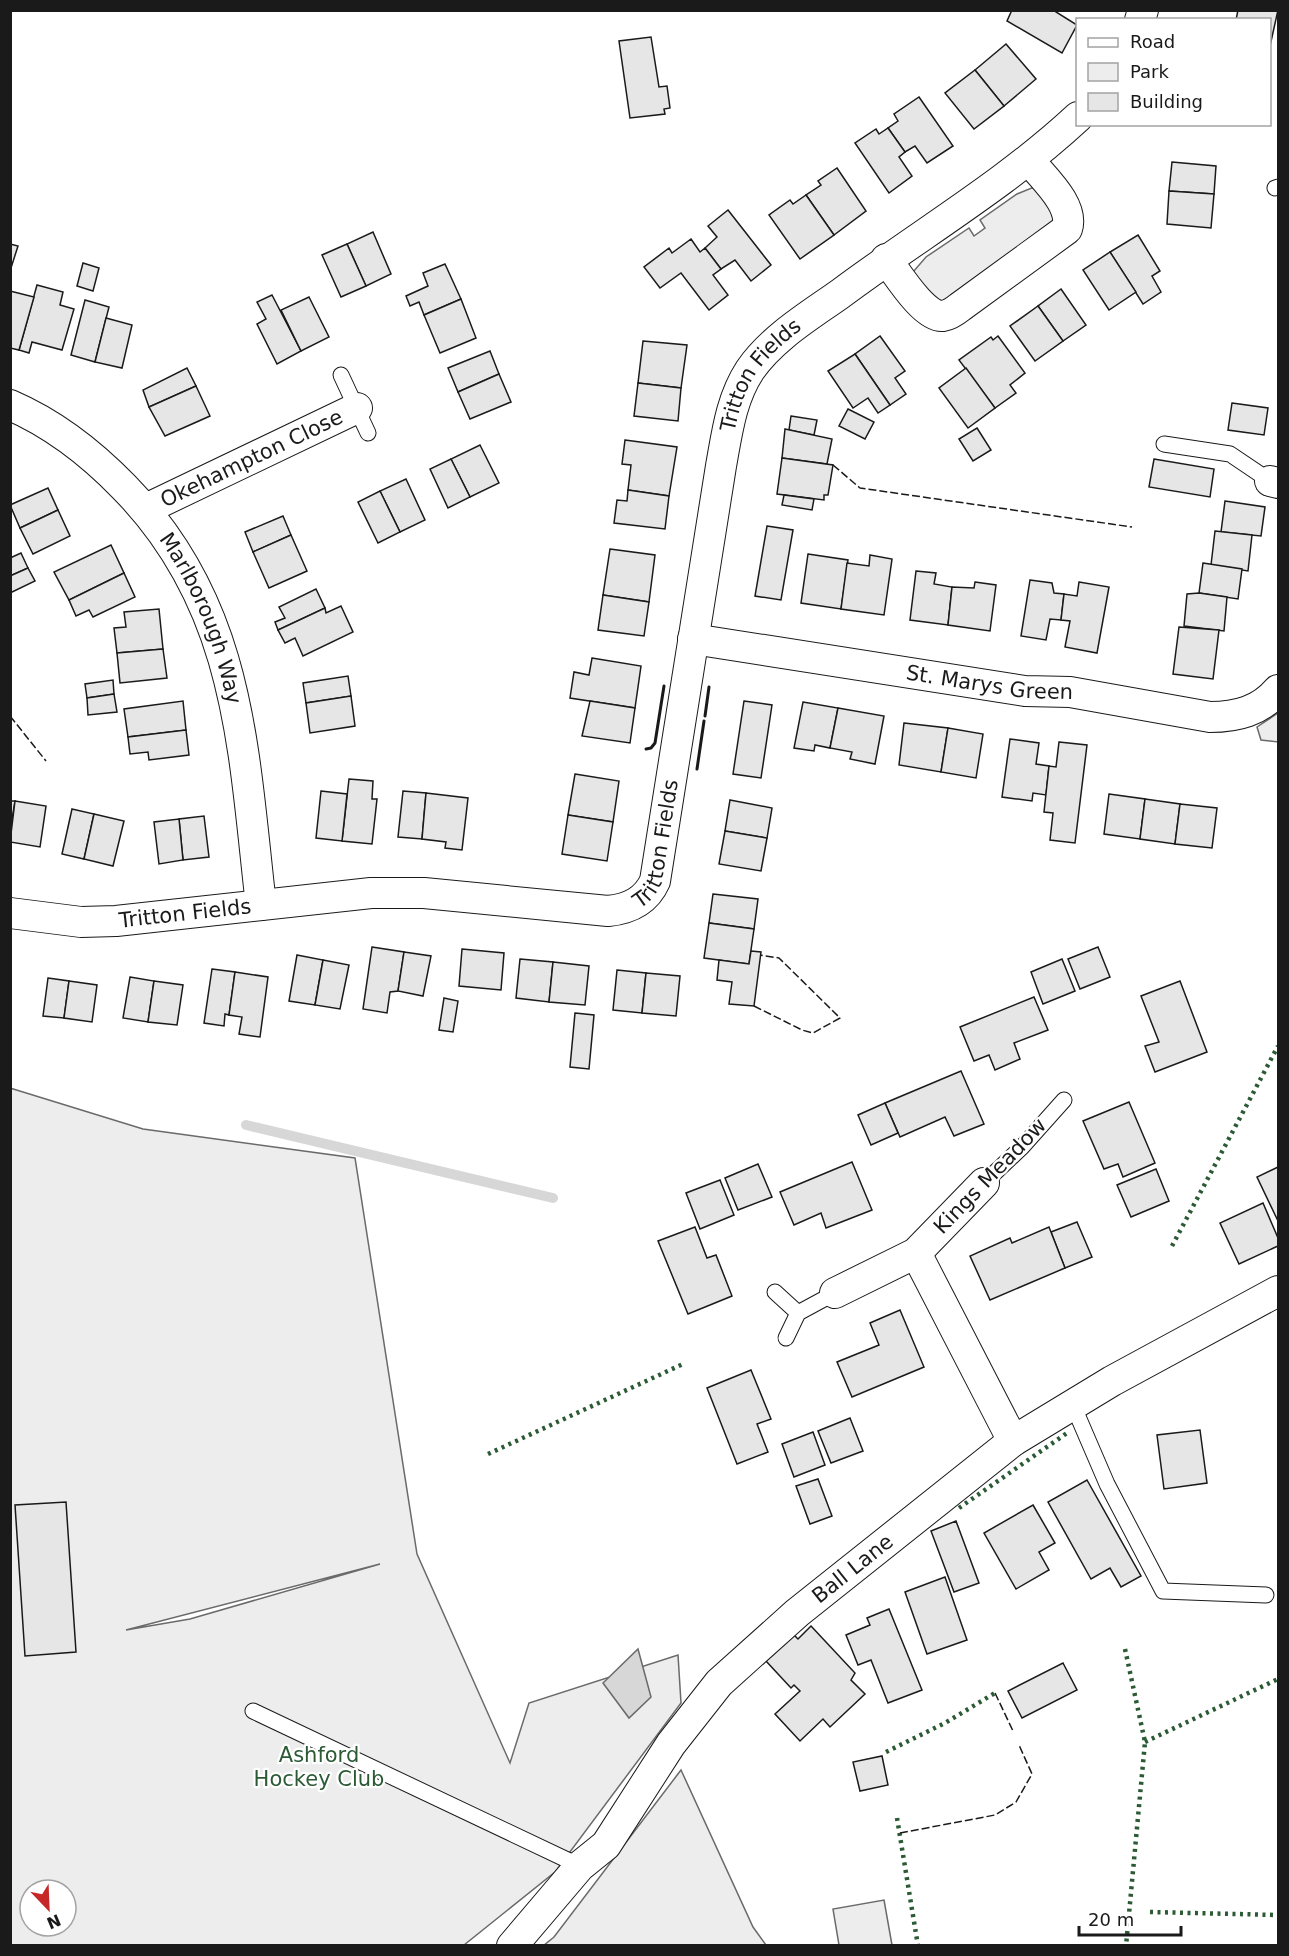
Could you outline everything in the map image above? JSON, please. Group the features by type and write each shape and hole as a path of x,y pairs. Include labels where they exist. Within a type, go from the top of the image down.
{"street":[{"name":"Tritton Fields","path":"10,913 81,922 116,921 372,893 424,893 608,911 626,908 643,899 655,881 730,415 744,381 761,356 784,335 886,259 1029,160 1076,118"},
{"path":"886,259 920,304 933,315 942,316 952,313 1064,232 1068,225 1063,204 1029,160"},
{"name":"Marlborough Way","path":"10,405 74,442 106,468 146,509 184,564 209,615 225,657 244,756 261,904"},
{"name":"Okehampton Close","path":"146,509 362,420"},
{"name":"St. Marys Green","path":"693,639 1025,691 1070,692 1210,717 1231,716 1253,710 1268,701 1278,690"},
{"name":"Kings Meadow","path":"835,1293 916,1253 984,1183"},
{"name":"Kings Meadow","path":"916,1253 1013,1441"},
{"name":"Ball Lane","path":"512,1946 580,1866 606,1845 671,1744 719,1683 797,1613 1013,1441 1278,1291"}],"lane":[{"path":"341,375 362,420"},
{"path":"1164,444 1230,454 1274,482"},
{"name":"Kings Meadow","path":"984,1183 1022,1147 1064,1100"},
{"path":"775,1292 798,1313"},
{"path":"786,1338 798,1313 835,1293"},
{"path":"1073,1405 1107,1484 1163,1591 1266,1595"},
{"path":"253,1711 580,1866"}],"green space":[{"path":"1034,187 1046,196 1055,224 953,302 933,300 913,272 926,257 969,228 974,236 985,228 980,220 1017,194"},
{"path":"1278,713 1278,742 1261,740 1257,727"},
{"name":"Ashford Hockey Club","path":"10,1088 143,1129 355,1158 417,1554 510,1763 529,1703 678,1655 681,1703 555,1872 464,1945 11,1945","holes":["380,1564 190,1619 126,1630"]},
{"path":"681,1770 753,1927 766,1945 543,1946 554,1937"},
{"path":"884,1900 892,1945 839,1945 833,1909"}],"shaded area":[{"path":"638,1649 651,1697 629,1718 603,1683"}],"building":[{"path":"1012,10 1057,10 1056,12 1076,24 1076,27 1062,53 1007,21"},
{"path":"1238,10 1278,10 1271,42 1271,18 1236,18"},
{"path":"651,37 659,87 667,86 670,108 664,109 665,114 630,118 619,41"},
{"path":"1006,44 1036,79 1004,106 975,70"},
{"path":"975,70 1004,106 974,129 945,93"},
{"path":"919,97 953,146 927,163 915,146 905,152 888,128 898,121 894,114"},
{"path":"888,128 905,152 899,157 912,176 889,193 855,143 876,129 879,134"},
{"path":"1172,162 1216,166 1214,194 1169,191"},
{"path":"837,168 866,211 834,235 806,195 821,185 818,181"},
{"path":"1169,191 1214,194 1211,228 1167,224"},
{"path":"806,195 834,235 800,259 769,215 790,200 793,204"},
{"path":"728,210 771,265 751,281 735,260 721,269 705,248 717,237 708,226"},
{"path":"373,232 391,274 366,286 347,244"},
{"path":"1138,235 1160,271 1152,276 1161,292 1143,304 1110,252"},
{"path":"691,239 700,252 705,248 721,269 713,275 728,295 709,310 681,273 660,288 644,267 669,248 672,253"},
{"path":"10,244 18,246 10,271"},
{"path":"347,244 366,286 341,297 322,255"},
{"path":"1110,252 1136,292 1109,310 1083,270"},
{"path":"83,263 99,268 93,291 77,286"},
{"path":"445,264 461,299 424,315 419,302 410,306 406,296 428,286 423,273"},
{"path":"37,285 63,292 60,305 74,309 62,350 32,342 29,353 19,350"},
{"path":"1061,289 1086,325 1063,341 1038,306"},
{"path":"10,291 34,297 19,350 10,348"},
{"path":"272,295 301,351 277,364 257,324 266,319 257,302"},
{"path":"309,297 329,337 301,351 281,310"},
{"path":"461,299 476,338 440,353 424,315"},
{"path":"85,300 109,307 95,362 71,355"},
{"path":"1038,306 1063,341 1035,361 1010,326"},
{"path":"106,318 132,325 122,368 95,362"},
{"path":"880,336 905,371 895,378 906,394 890,405 855,354"},
{"path":"998,336 1025,373 1010,385 1016,393 995,408 959,360 991,337 993,340"},
{"path":"643,341 687,345 681,388 638,383"},
{"path":"490,351 499,374 458,392 448,368"},
{"path":"855,354 890,405 878,413 868,398 853,408 828,371"},
{"path":"187,368 196,386 149,407 143,390"},
{"path":"966,368 995,408 968,428 939,388"},
{"path":"499,374 511,402 470,419 458,392"},
{"path":"638,383 681,388 678,421 634,416"},
{"path":"196,386 210,416 165,436 149,407"},
{"path":"1232,403 1268,408 1264,435 1228,430"},
{"path":"848,409 874,422 865,439 839,426"},
{"path":"791,416 817,420 814,435 789,430"},
{"path":"977,428 991,450 973,461 959,439"},
{"path":"785,429 832,439 827,464 782,458"},
{"path":"625,440 677,447 669,496 628,490 631,465 622,464"},
{"path":"480,445 499,483 470,497 451,459"},
{"path":"782,458 833,465 828,495 824,495 824,500 777,494"},
{"path":"451,459 470,497 448,508 430,469"},
{"path":"1154,459 1214,469 1210,497 1149,487"},
{"path":"406,479 425,520 400,532 380,491"},
{"path":"48,488 58,510 20,528 10,505"},
{"path":"628,490 669,496 665,529 614,523 617,500 627,501"},
{"path":"380,491 400,532 378,543 358,502"},
{"path":"784,495 814,499 812,510 782,505"},
{"path":"1225,501 1265,507 1261,536 1221,532"},
{"path":"58,510 70,536 33,554 20,528"},
{"path":"283,516 291,535 253,552 245,532"},
{"path":"767,526 793,530 781,600 755,596"},
{"path":"1215,531 1252,535 1248,571 1211,565"},
{"path":"291,535 307,571 269,588 253,552"},
{"path":"111,545 124,573 69,600 54,572"},
{"path":"610,549 655,555 649,602 603,595"},
{"path":"21,553 28,568 10,576 10,558"},
{"path":"808,554 848,560 841,609 801,603"},
{"path":"870,555 892,559 884,615 841,609 847,563 869,566"},
{"path":"1203,563 1242,569 1238,599 1199,593"},
{"path":"28,568 35,581 10,593 10,576"},
{"path":"916,571 936,573 934,584 952,587 948,625 910,620"},
{"path":"124,573 135,597 93,617 89,610 76,616 69,600"},
{"path":"1030,580 1052,583 1054,593 1064,594 1061,620 1050,619 1046,640 1021,636"},
{"path":"975,582 996,585 990,631 948,625 952,587 974,588"},
{"path":"1079,582 1109,587 1097,653 1065,647 1070,621 1061,620 1064,594 1077,596"},
{"path":"316,589 325,608 278,630 275,622 285,618 279,607"},
{"path":"1199,593 1227,597 1224,631 1184,626 1187,594"},
{"path":"603,595 649,602 644,636 598,630"},
{"path":"341,606 353,632 303,656 295,638 285,643 278,630 325,608 326,613"},
{"path":"159,609 163,649 117,653 114,628 126,627 124,612"},
{"path":"1179,627 1219,630 1213,679 1173,674"},
{"path":"163,649 167,678 120,683 117,653"},
{"path":"592,658 641,666 635,708 570,698 574,672 589,675"},
{"path":"348,676 351,696 306,703 303,683"},
{"path":"113,680 114,694 87,698 85,684"},
{"path":"114,694 117,712 88,715 87,698"},
{"path":"351,696 355,726 310,733 306,703"},
{"path":"183,701 186,730 128,737 124,709"},
{"path":"590,701 635,708 630,743 582,736"},
{"path":"744,701 772,705 761,778 733,774"},
{"path":"803,702 838,708 830,748 815,745 814,751 794,748"},
{"path":"838,708 884,716 875,764 850,759 852,752 830,748"},
{"path":"904,723 948,728 941,772 899,765"},
{"path":"948,728 983,734 976,778 941,772"},
{"path":"186,730 189,755 149,760 148,752 130,754 128,737"},
{"path":"1010,739 1039,743 1036,764 1049,766 1046,795 1033,793 1032,801 1002,797"},
{"path":"1059,742 1087,745 1075,843 1050,840 1053,813 1044,812 1049,766 1056,767"},
{"path":"575,774 619,781 613,822 568,815"},
{"path":"349,779 373,781 372,799 377,799 372,844 342,841"},
{"path":"321,791 347,794 342,841 316,838"},
{"path":"403,791 426,793 422,839 398,837"},
{"path":"426,793 468,798 462,850 445,848 446,842 422,839"},
{"path":"1109,794 1145,799 1140,839 1104,834"},
{"path":"1145,799 1180,804 1175,844 1140,839"},
{"path":"730,800 772,808 767,838 725,831"},
{"path":"10,801 15,801 10,831"},
{"path":"15,801 46,806 40,847 10,842"},
{"path":"1180,804 1217,808 1212,848 1175,844"},
{"path":"72,809 94,814 84,859 62,854"},
{"path":"94,814 124,821 113,866 84,859"},
{"path":"568,815 613,822 607,861 562,854"},
{"path":"204,816 209,857 183,860 179,819"},
{"path":"179,819 183,860 159,864 154,822"},
{"path":"725,831 767,838 761,871 719,864"},
{"path":"713,894 758,899 754,929 709,923"},
{"path":"709,923 754,929 749,964 704,958"},
{"path":"372,947 404,952 398,991 390,992 387,1013 363,1009"},
{"path":"1098,947 1110,977 1080,989 1068,959"},
{"path":"462,949 504,953 501,990 459,986"},
{"path":"751,951 761,952 754,1006 729,1004 732,982 717,980 719,960 749,964"},
{"path":"404,952 431,956 423,996 398,991"},
{"path":"297,955 323,960 315,1005 289,1001"},
{"path":"520,959 553,962 549,1002 516,998"},
{"path":"1062,959 1075,991 1043,1004 1031,972"},
{"path":"323,960 349,965 340,1009 315,1005"},
{"path":"553,962 589,966 585,1005 549,1002"},
{"path":"212,969 235,972 229,1015 225,1014 224,1026 204,1023"},
{"path":"617,970 646,973 642,1013 613,1010"},
{"path":"235,972 268,977 260,1037 239,1034 242,1017 229,1015"},
{"path":"646,973 680,976 676,1016 642,1013"},
{"path":"130,977 154,981 148,1022 123,1018"},
{"path":"48,978 69,981 64,1018 43,1016"},
{"path":"69,981 97,985 92,1022 64,1018"},
{"path":"154,981 183,985 177,1025 148,1022"},
{"path":"1180,981 1207,1052 1155,1072 1145,1046 1159,1042 1141,996"},
{"path":"1034,997 1048,1030 1014,1043 1020,1059 995,1070 989,1055 974,1061 960,1027"},
{"path":"444,998 458,1001 453,1032 439,1030"},
{"path":"575,1013 594,1015 589,1069 570,1067"},
{"path":"961,1071 984,1124 954,1136 945,1117 900,1137 885,1103"},
{"path":"1129,1102 1155,1163 1123,1177 1118,1164 1104,1169 1083,1121"},
{"path":"885,1103 898,1133 871,1145 858,1115"},
{"path":"852,1162 872,1210 826,1228 821,1213 794,1225 780,1192"},
{"path":"758,1164 772,1197 738,1210 725,1178"},
{"path":"1278,1167 1278,1221 1257,1177"},
{"path":"1156,1169 1169,1201 1131,1217 1117,1185"},
{"path":"720,1180 734,1215 700,1229 686,1193"},
{"path":"1263,1203 1278,1238 1278,1246 1239,1264 1220,1223"},
{"path":"1077,1222 1092,1257 1065,1268 1051,1232"},
{"path":"695,1227 707,1258 716,1255 732,1296 688,1314 658,1241"},
{"path":"1049,1227 1065,1268 990,1300 970,1256 1010,1238 1012,1243"},
{"path":"900,1310 924,1367 852,1397 837,1362 879,1345 870,1323"},
{"path":"751,1370 771,1419 757,1424 768,1452 737,1464 707,1388"},
{"path":"850,1418 863,1451 831,1463 818,1431"},
{"path":"1200,1430 1207,1483 1164,1489 1157,1435"},
{"path":"813,1432 825,1465 794,1477 782,1444"},
{"path":"818,1479 832,1516 810,1524 796,1486"},
{"path":"1087,1480 1141,1576 1121,1587 1110,1568 1091,1579 1048,1502"},
{"path":"66,1502 76,1652 25,1656 15,1505"},
{"path":"1033,1505 1055,1543 1039,1552 1049,1570 1016,1589 984,1533"},
{"path":"956,1521 979,1583 954,1592 931,1531"},
{"path":"945,1577 967,1640 927,1654 905,1592"},
{"path":"889,1609 922,1690 888,1703 871,1660 858,1665 846,1635 870,1625 867,1618"},
{"path":"811,1626 855,1673 851,1680 865,1694 830,1727 823,1719 800,1741 775,1714 800,1691 794,1685 791,1688 766,1661 794,1635 798,1639"},
{"path":"1063,1663 1077,1690 1022,1718 1008,1691"},
{"path":"882,1756 888,1785 860,1791 853,1762"}],"waterway":[{"path":"246,1125 553,1198"}],"hedge":[{"path":"1172,1246 1278,1046"},
{"path":"488,1454 683,1364"},
{"path":"959,1508 1067,1433"},
{"path":"1125,1649 1145,1742 1126,1946"},
{"path":"1145,1742 1278,1679"},
{"path":"886,1752 945,1723 995,1693"},
{"path":"897,1818 918,1946"},
{"path":"1150,1912 1278,1915"}],"fence":[{"path":"833,465 860,488 1132,527"},
{"path":"10,716 46,761"},
{"path":"754,1006 802,1030 813,1033 840,1018 779,958 760,955"},
{"path":"995,1693 1013,1731"},
{"path":"900,1833 995,1815 1016,1802 1032,1774 1019,1745"}],"wall":[{"path":"646,749 651,748 655,743 664,686"},
{"path":"705,716 709,687"},
{"path":"697,769 704,721"}]}
